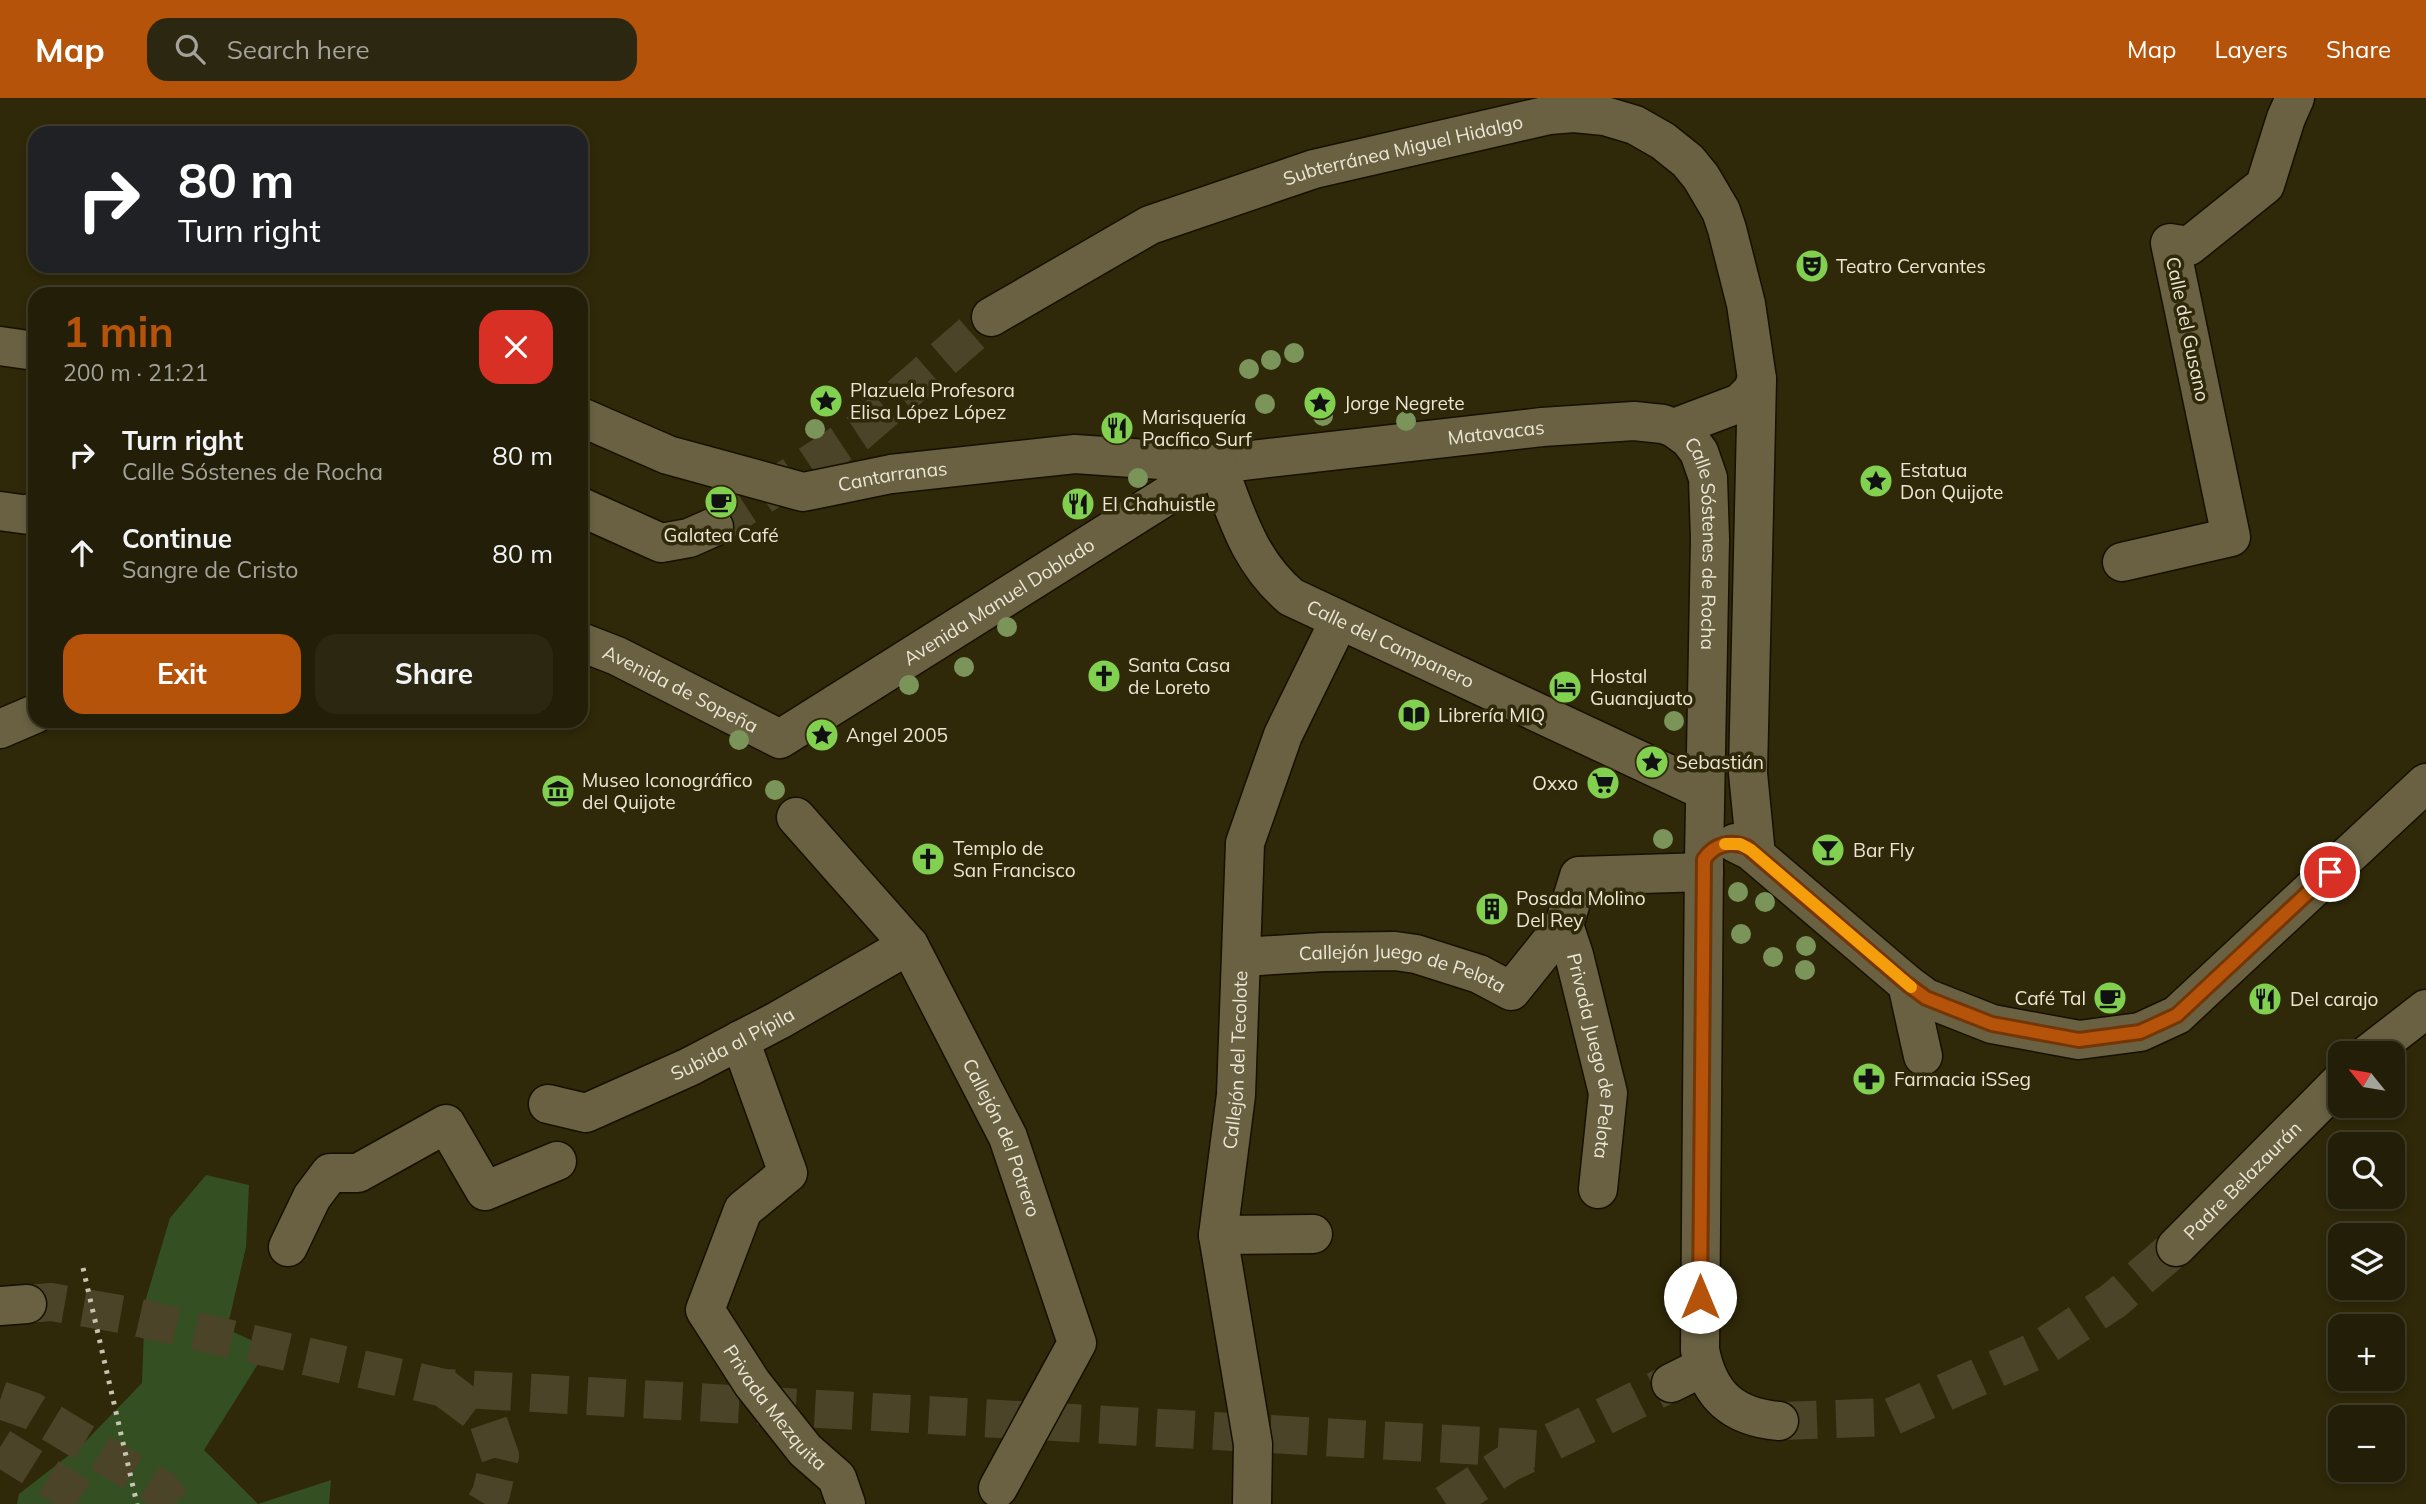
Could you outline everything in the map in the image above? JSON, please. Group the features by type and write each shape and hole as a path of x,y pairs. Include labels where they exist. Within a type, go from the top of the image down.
{"street":[{"name":"Calle del Gusano","path":"2122,562 2231,537 2171,243 2189,246 2265,185 2295,98"},
{"name":"Subterránea Miguel Hidalgo","path":"991,317 1145,216 1314,169 1549,115 1590,114 1620,120 1649,132 1674,149 1701,177 1713,195 1727,229 1746,304 1756,379"},
{"path":"0,346 28,350"},
{"path":"1674,428 1740,402 1752,391 1756,379"},
{"path":"1756,379 1748,774 1756,855"},
{"name":"Cantarranas","path":"588,419 668,455 803,492 891,474 1075,454 1217,464"},
{"name":"Matavacas","path":"1217,464 1542,427 1649,421 1674,428"},
{"name":"Calle Sóstenes de Rocha","path":"1674,428 1689,439 1705,465 1708,478 1710,538 1700,1350 1687,1375 1739,1412 1759,1419 1779,1421"},
{"name":"Avenida Manuel Doblado","path":"780,738 1217,464"},
{"name":"Calle del Campanero","path":"1217,464 1258,563 1273,582 1291,597 1705,791"},
{"path":"0,510 28,515"},
{"path":"588,510 661,543 689,538 714,527"},
{"name":"Callejón del Tecolote","path":"1252,1504 1253,1444 1218,1235 1236,1095 1245,843 1283,735 1334,631"},
{"name":"Avenida de Sopeña","path":"588,645 617,656 780,738"},
{"path":"0,729 28,717"},
{"path":"1704,866 1714,848 1733,843 1747,847 1926,998 1992,1024 2079,1040 2140,1032 2177,1015 2426,783"},
{"name":"Callejón del Potrero","path":"796,817 909,944 1008,1137 1077,1343 998,1488"},
{"name":"Callejón Juego de Pelota","path":"1242,957 1395,951 1416,954 1479,974 1511,991 1564,925 1579,876 1704,866"},
{"name":"Privada Juego de Pelota","path":"1564,925 1608,1093 1598,1189"},
{"name":"Subida al Pípila","path":"548,1104 586,1112 689,1067 779,1020 909,944"},
{"path":"1907,984 1923,1056"},
{"path":"2385,1041 2426,1009"},
{"name":"Privada Mezquita","path":"740,1040 788,1173 743,1210 705,1310 752,1384 805,1450 837,1478 846,1504"},
{"name":"Padre Belazaurán","path":"2176,1247 2328,1094"},
{"path":"288,1247 312,1196 330,1173 358,1173 446,1124 485,1191 557,1161"},
{"path":"1218,1235 1313,1234"}],"green space":[{"path":"206,1175 249,1185 246,1247 227,1329 268,1348 204,1450 258,1504 17,1504 19,1494 82,1445 142,1383 145,1302 170,1218"},
{"path":"331,1480 329,1504 258,1504"}],"tunnel":[{"path":"714,527 859,432 991,317"},
{"path":"1779,1421 1891,1417 2042,1348 2113,1301 2176,1247"},
{"path":"27,1304 51,1302 126,1315 444,1388 1538,1449 1671,1383"},
{"path":"444,1388 488,1421 500,1456 491,1494 485,1504"},
{"path":"0,1400 32,1411 162,1490 173,1504"},
{"path":"0,1447 91,1504"},
{"path":"1446,1504 1507,1464 1538,1449"}],"railway":[{"path":"83,1268 137,1504"}],"slow traffic":[{"path":"1725,844 1740,844 1751,850 1911,987"}],"place":[{"name":"Teatro Cervantes","path":"1812,266"},
{"name":"Plazuela Profesora Elisa López López","path":"826,401"},
{"name":"Jorge Negrete","path":"1320,403"},
{"name":"Marisquería Pacífico Surf","path":"1117,428"},
{"name":"Estatua Don Quijote","path":"1876,481"},
{"name":"Galatea Café","path":"721,502"},
{"name":"El Chahuistle","path":"1078,504"},
{"name":"Santa Casa de Loreto","path":"1104,676"},
{"name":"Hostal Guanajuato","path":"1565,687"},
{"name":"Librería MIQ","path":"1414,715"},
{"name":"Angel 2005","path":"822,735"},
{"name":"Sebastián","path":"1652,762"},
{"name":"Oxxo","path":"1603,783"},
{"name":"Museo Iconográfico del Quijote","path":"558,791"},
{"name":"Bar Fly","path":"1828,850"},
{"name":"Templo de San Francisco","path":"928,859"},
{"name":"Posada Molino Del Rey","path":"1492,909"},
{"name":"Café Tal","path":"2110,998"},
{"name":"Del carajo","path":"2265,999"},
{"name":"Farmacia iSSeg","path":"1869,1079"}],"route":[{"path":"1700,1297 1704,859 1714,848 1733,843 1747,847 1926,998 1992,1024 2079,1040 2140,1032 2177,1015 2330,872"}]}
